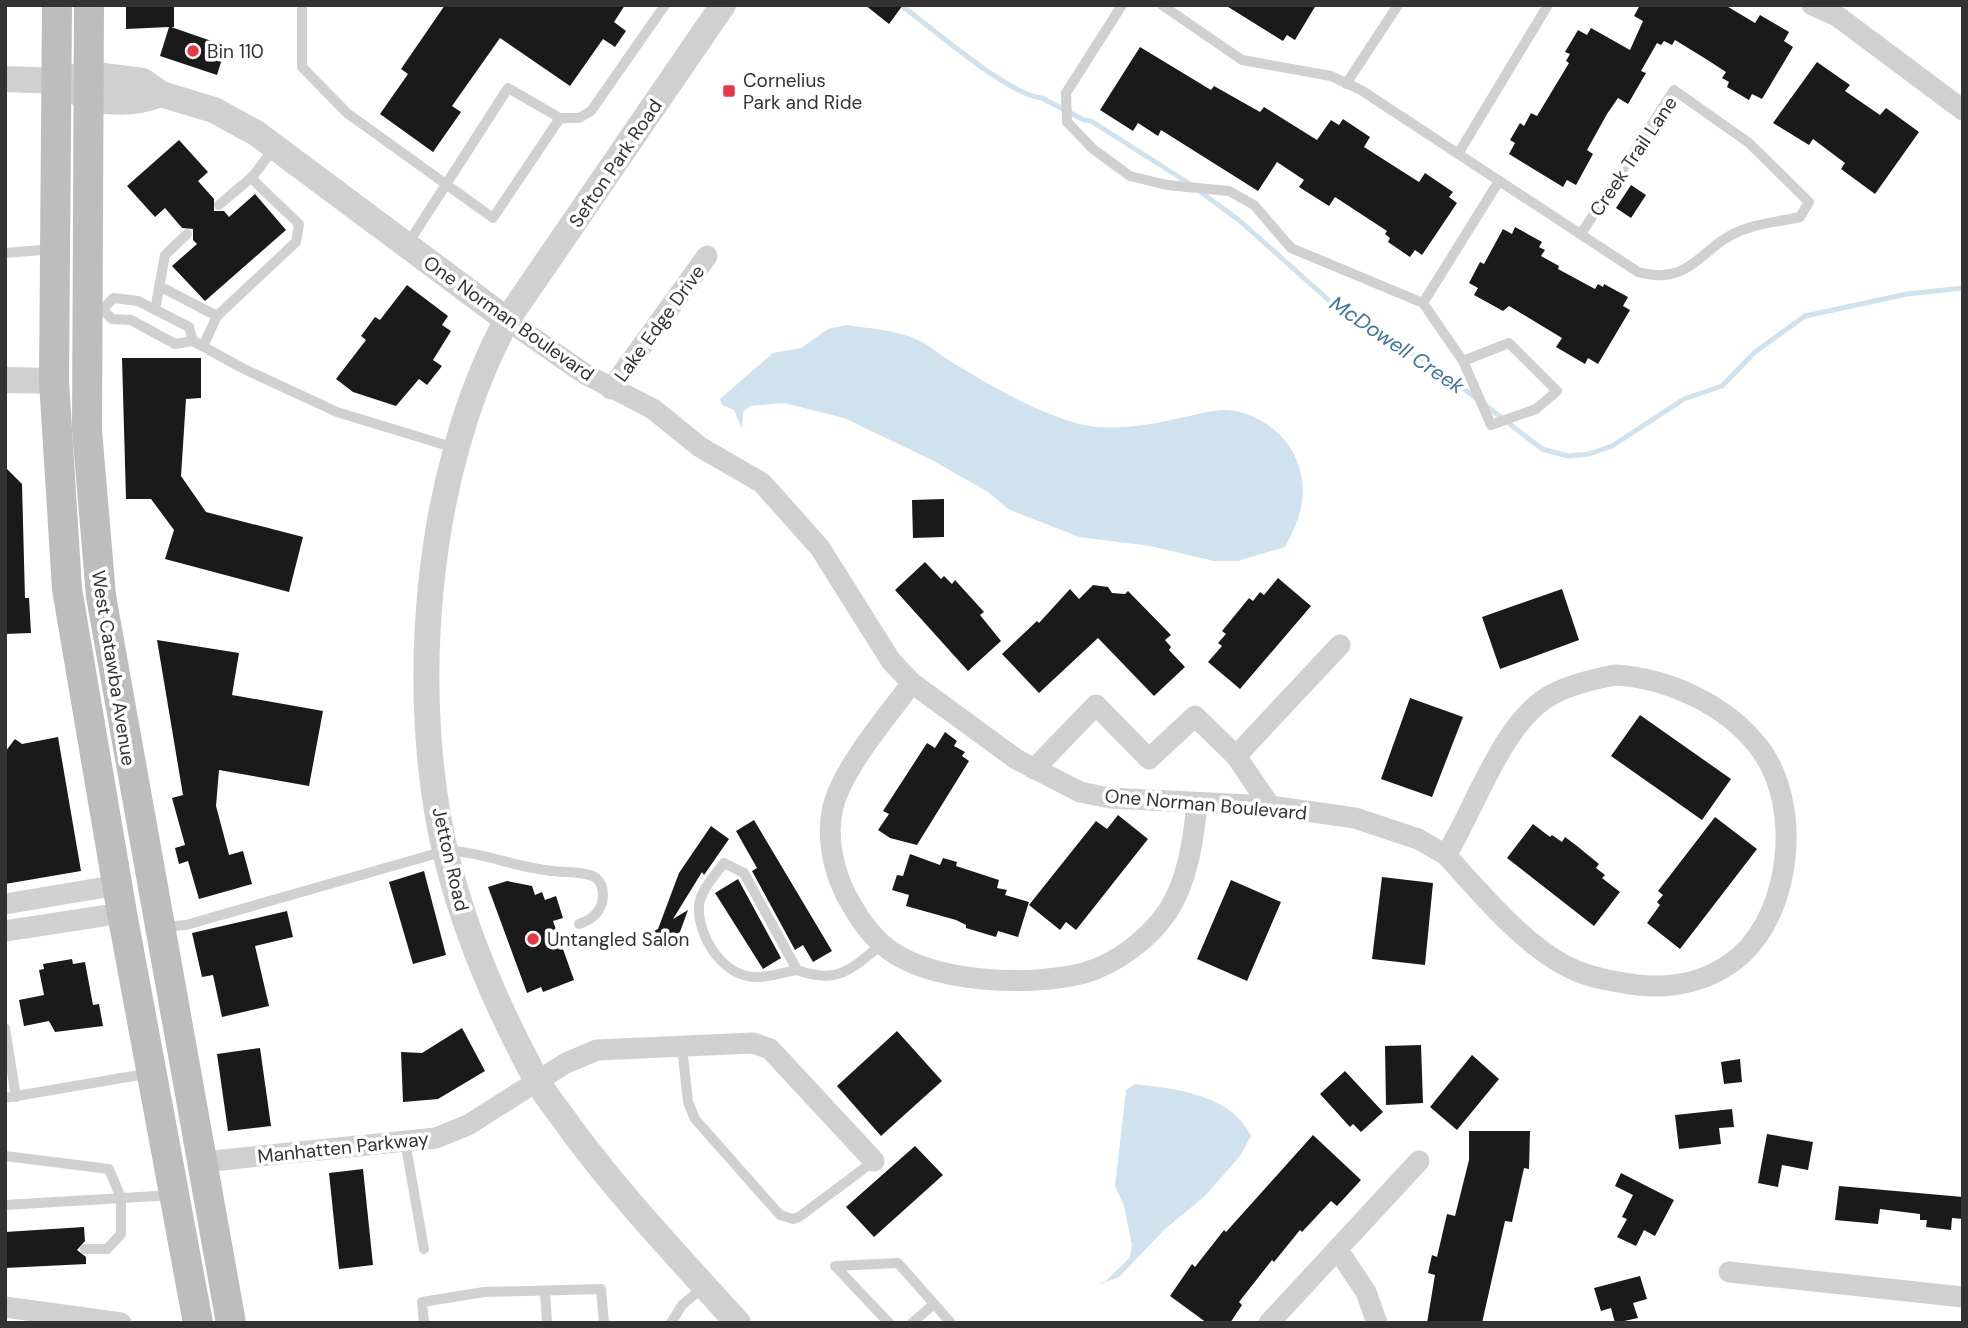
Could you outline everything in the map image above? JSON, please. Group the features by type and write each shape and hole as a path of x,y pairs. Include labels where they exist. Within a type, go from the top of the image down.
{"main road":[{"name":"West Catawba Avenue","path":"57,5 54,382 67,589 151,1073 198,1323"},
{"name":"West Catawba Avenue","path":"89,5 88,86 94,310 92,510 101,596 117,698 231,1323"},
{"path":"60,508 78,554 99,687 107,699 117,698"},
{"path":"120,899 130,889 137,899 165,1035 185,1074"}],"street":[{"name":"Sefton Park Road","path":"507,320 723,5"},
{"path":"1812,5 1833,11 1963,110"},
{"name":"One Norman Boulevard","path":"5,79 57,81 88,86 143,81 161,94 231,117 276,147 551,352 611,389 653,409 700,447 762,483 821,548 876,642 912,683 1034,769 1080,792 1110,798 1197,805 1270,806 1374,823 1418,839 1446,855 1532,942 1571,969 1625,983 1654,986 1683,984 1725,967 1758,935 1780,884 1787,850 1787,819 1772,770 1759,746 1731,720 1711,706 1661,682 1615,675 1561,690 1533,709 1497,760 1446,855"},
{"name":"Lake Edge Drive","path":"611,389 707,256"},
{"name":"Jetton Road","path":"507,320 484,366 458,448 436,550 428,641 430,734 445,851 479,959 536,1081 629,1202 738,1323"},
{"path":"5,380 54,382"},
{"path":"1236,756 1340,645"},
{"path":"912,683 843,783 833,807 830,832 833,859 841,884 858,915 882,944 913,963 965,976 1027,979 1085,973 1129,950 1147,936 1168,910 1185,873 1197,805"},
{"path":"1034,769 1096,705 1149,759 1195,716 1236,756 1270,806"},
{"path":"5,904 120,899"},
{"path":"5,931 120,899"},
{"name":"Manhatten Parkway","path":"202,1162 436,1138 460,1129 536,1081 597,1050 753,1044 770,1049 874,1161"},
{"path":"1269,1323 1419,1161"},
{"path":"1338,1250 1366,1292 1377,1323"},
{"path":"1729,1272 1963,1297"},
{"path":"5,1307 35,1316 121,1323"}],"lane":[{"path":"302,5 302,67 347,113 494,218 560,118"},
{"path":"407,245 509,88 560,118 579,118 591,111 665,5"},
{"path":"1122,5 1066,93 1067,122 1093,149 1130,176 1167,186 1229,191 1254,205 1291,248 1423,303 1463,362 1492,425 1536,409 1557,391 1509,343 1463,362"},
{"name":"Creek Trail Lane","path":"1162,5 1242,60 1331,76 1346,83 1638,272 1655,277 1679,274 1741,230 1800,217 1809,202 1749,144 1674,90 1581,234"},
{"path":"1346,83 1398,5"},
{"path":"1458,153 1548,5"},
{"path":"219,205 251,178 276,147"},
{"path":"198,344 217,316 296,242 299,234 299,224 251,178"},
{"path":"1423,303 1499,181"},
{"path":"155,310 165,255 187,234"},
{"path":"5,253 54,249"},
{"path":"159,286 217,316"},
{"path":"94,310 114,298 138,301 189,327 198,344"},
{"path":"94,310 112,319 131,320 175,344 198,344 244,369 337,412 458,448"},
{"path":"159,927 186,925 445,851 478,854 538,870 594,876 601,884 604,895 600,909 591,919 579,924"},
{"path":"797,970 744,873 724,863 708,883 699,903 702,929 712,951 732,970 757,978 797,970 814,976 846,973 882,944"},
{"path":"5,1028 11,1098 151,1073"},
{"path":"682,1046 688,1102 695,1119 714,1144 785,1218 793,1219 806,1213 874,1161"},
{"path":"404,1142 424,1249"},
{"path":"5,1156 109,1169 121,1198 121,1234 107,1249 85,1249"},
{"path":"5,1205 176,1195"},
{"path":"889,1323 835,1266 898,1263 951,1323"},
{"path":"671,1323 682,1305 705,1286"},
{"path":"424,1323 422,1302 484,1292 601,1289 604,1323"},
{"path":"545,1292 547,1323"},
{"path":"912,1323 934,1304"}],"water":[{"path":"846,325 906,335 1013,397 1080,424 1130,427 1222,410 1250,415 1278,433 1292,451 1301,472 1302,505 1291,536 1285,547 1238,561 1214,561 1150,546 1079,537 1008,509 988,492 932,460 844,418 784,403 750,406 743,412 742,429 734,410 722,405 720,399 773,353 801,348 828,329"},
{"path":"1135,1084 1168,1088 1216,1102 1242,1122 1251,1136 1240,1156 1205,1196 1165,1229 1119,1277 1097,1285 1107,1280 1130,1257 1132,1245 1124,1206 1115,1186 1126,1090"}],"building":[{"name":"Bin 110","path":"126,5 174,5 174,27 171,27 226,46 217,75 160,56 169,27 126,29"},
{"path":"445,5 625,5 614,22 626,31 615,47 603,39 570,86 500,38 452,106 461,112 433,152 380,114 408,74 401,69"},
{"path":"865,5 903,5 889,24"},
{"path":"1225,5 1316,5 1295,40 1287,35 1283,41"},
{"path":"1640,5 1725,5 1755,23 1760,15 1789,32 1784,41 1793,47 1762,99 1752,94 1749,100 1727,87 1729,82 1722,78 1726,72 1706,59 1675,40 1672,45 1664,41 1661,45 1657,43 1641,71 1646,73 1628,104 1618,98 1607,114 1587,150 1593,154 1576,185 1567,180 1563,187 1509,154 1515,143 1510,140 1520,123 1524,126 1531,113 1537,116 1569,63 1566,61 1570,54 1565,52 1578,30 1587,35 1591,28 1630,50 1643,21 1634,16"},
{"path":"1140,47 1211,90 1214,86 1260,112 1264,107 1317,140 1331,120 1339,125 1343,119 1370,137 1364,147 1419,182 1425,173 1453,192 1449,197 1457,203 1422,255 1415,250 1410,257 1388,242 1390,238 1385,234 1387,231 1335,197 1329,206 1299,187 1304,180 1277,162 1258,191 1161,130 1158,136 1138,123 1133,131 1100,110"},
{"path":"1817,62 1850,85 1845,91 1880,115 1886,108 1919,132 1875,194 1841,169 1845,163 1813,139 1809,145 1773,123"},
{"path":"179,140 208,172 198,181 214,199 214,211 224,211 229,217 255,194 286,230 205,301 172,266 197,244 193,240 193,229 182,228 165,208 155,217 127,186"},
{"path":"1631,185 1646,195 1631,218 1616,208"},
{"path":"1515,227 1542,242 1539,247 1545,250 1541,256 1559,266 1558,269 1595,289 1598,284 1603,287 1604,284 1628,297 1623,306 1630,310 1598,364 1588,358 1585,364 1556,347 1562,338 1509,306 1503,311 1474,295 1478,288 1469,283 1480,262 1484,264 1503,229 1512,234"},
{"path":"407,285 448,316 442,325 451,331 433,360 442,366 427,385 419,379 396,406 353,392 336,379 366,340 361,336 375,317 380,320"},
{"path":"122,358 201,358 201,398 186,399 181,476 206,512 303,537 289,592 165,559 174,530 151,499 126,499"},
{"path":"5,467 22,484 25,598 29,598 31,633 5,634"},
{"path":"944,499 944,537 913,538 912,500"},
{"path":"925,562 941,579 944,576 952,584 955,580 984,612 980,615 1001,641 968,671 895,590"},
{"path":"1278,578 1311,606 1240,689 1208,662 1222,646 1218,643 1226,634 1222,631 1249,598 1253,601 1260,592 1264,595"},
{"path":"1093,585 1108,587 1112,593 1125,594 1128,591 1171,635 1165,640 1171,647 1169,650 1185,667 1154,696 1098,638 1039,693 1002,654 1037,621 1039,623 1070,589 1079,599"},
{"path":"1562,589 1579,640 1500,669 1482,617"},
{"path":"157,640 239,653 232,695 323,711 309,786 219,770 216,806 229,855 243,851 252,884 199,899 188,861 179,864 175,848 185,845 172,798 183,795"},
{"path":"1410,698 1463,717 1432,797 1381,779"},
{"path":"1640,715 1731,779 1702,820 1611,756"},
{"path":"945,732 957,741 954,746 965,752 962,756 969,761 917,845 890,838 878,830 889,814 883,811 927,743 935,748"},
{"path":"58,737 81,871 5,884 5,752 15,739 22,744"},
{"path":"1118,815 1148,839 1076,930 1066,922 1060,930 1029,905 1096,821 1107,829"},
{"path":"1715,817 1757,849 1680,949 1647,923 1660,905 1657,902 1663,895 1658,891"},
{"path":"754,820 832,951 813,962 803,945 795,950 752,871 757,868 736,831"},
{"path":"1533,824 1550,837 1552,835 1562,842 1565,837 1577,846 1599,864 1596,868 1605,875 1602,878 1620,892 1594,926 1507,858"},
{"path":"711,826 729,839 704,875 702,872 673,919 688,910 677,940 663,935 659,939 655,937 654,931 658,929 679,873"},
{"path":"910,854 940,865 943,858 957,862 956,866 999,880 997,888 1007,890 1005,895 1029,902 1018,937 998,931 996,937 966,928 966,925 956,920 906,906 909,895 892,890 897,875 903,876"},
{"path":"424,871 446,955 413,964 389,882"},
{"path":"1382,877 1433,883 1425,965 1372,959"},
{"path":"738,879 781,958 763,969 715,893"},
{"path":"1231,880 1281,902 1247,981 1197,959"},
{"path":"507,881 532,886 535,895 542,892 545,900 556,896 563,918 553,921 574,980 543,992 541,987 527,993 488,887"},
{"path":"287,911 293,937 255,946 269,1006 222,1017 213,975 202,977 192,933"},
{"path":"72,959 73,964 85,962 93,1005 99,1004 103,1026 55,1032 49,1021 24,1026 19,1000 44,995 39,970 44,969 43,964"},
{"path":"462,1028 485,1071 438,1099 403,1102 401,1052 422,1053"},
{"path":"897,1031 942,1081 881,1136 837,1086"},
{"path":"1421,1045 1423,1103 1386,1105 1385,1046"},
{"path":"260,1048 271,1126 228,1131 217,1054"},
{"path":"1472,1055 1499,1079 1457,1130 1430,1107"},
{"path":"1740,1059 1742,1082 1724,1084 1721,1062"},
{"path":"1345,1071 1383,1112 1361,1132 1353,1124 1350,1127 1320,1094"},
{"path":"1732,1109 1734,1127 1719,1128 1721,1144 1679,1149 1675,1115"},
{"path":"1469,1131 1530,1131 1529,1169 1524,1168 1512,1222 1505,1221 1482,1323 1427,1323 1435,1275 1428,1273 1432,1255 1437,1257 1447,1214 1455,1216 1469,1160"},
{"path":"1767,1134 1813,1142 1808,1170 1782,1165 1778,1187 1758,1183"},
{"path":"1313,1135 1361,1180 1337,1206 1331,1201 1302,1232 1300,1230 1274,1262 1272,1260 1239,1302 1242,1305 1230,1323 1207,1323 1170,1296 1192,1264 1195,1267 1224,1230 1226,1232"},
{"path":"915,1146 943,1175 874,1237 846,1207"},
{"path":"363,1169 373,1265 339,1269 329,1173"},
{"path":"1621,1173 1674,1200 1655,1236 1644,1230 1636,1246 1617,1237 1627,1219 1622,1217 1633,1195 1615,1186"},
{"path":"1839,1186 1963,1197 1963,1219 1952,1218 1951,1230 1926,1227 1927,1220 1920,1220 1920,1214 1880,1209 1878,1224 1835,1220"},
{"path":"84,1227 85,1241 77,1250 86,1257 86,1264 5,1268 5,1232"},
{"path":"1640,1276 1647,1299 1633,1303 1638,1318 1615,1323 1611,1308 1601,1311 1594,1288"}],"waterway":[{"name":"McDowell Creek","path":"901,5 970,59 1011,86 1091,121 1190,184"},
{"name":"McDowell Creek","path":"1198,190 1240,221 1341,311 1385,341 1431,363 1477,399"},
{"name":"McDowell Creek","path":"1485,405 1542,449 1568,456 1589,454 1612,446 1684,399 1722,386 1755,352 1805,316 1907,294 1963,288"}],"place":[{"name":"Bin 110","path":"193,51"},
{"name":"Cornelius Park and Ride","path":"729,91"},
{"name":"Untangled Salon","path":"533,939"}]}
